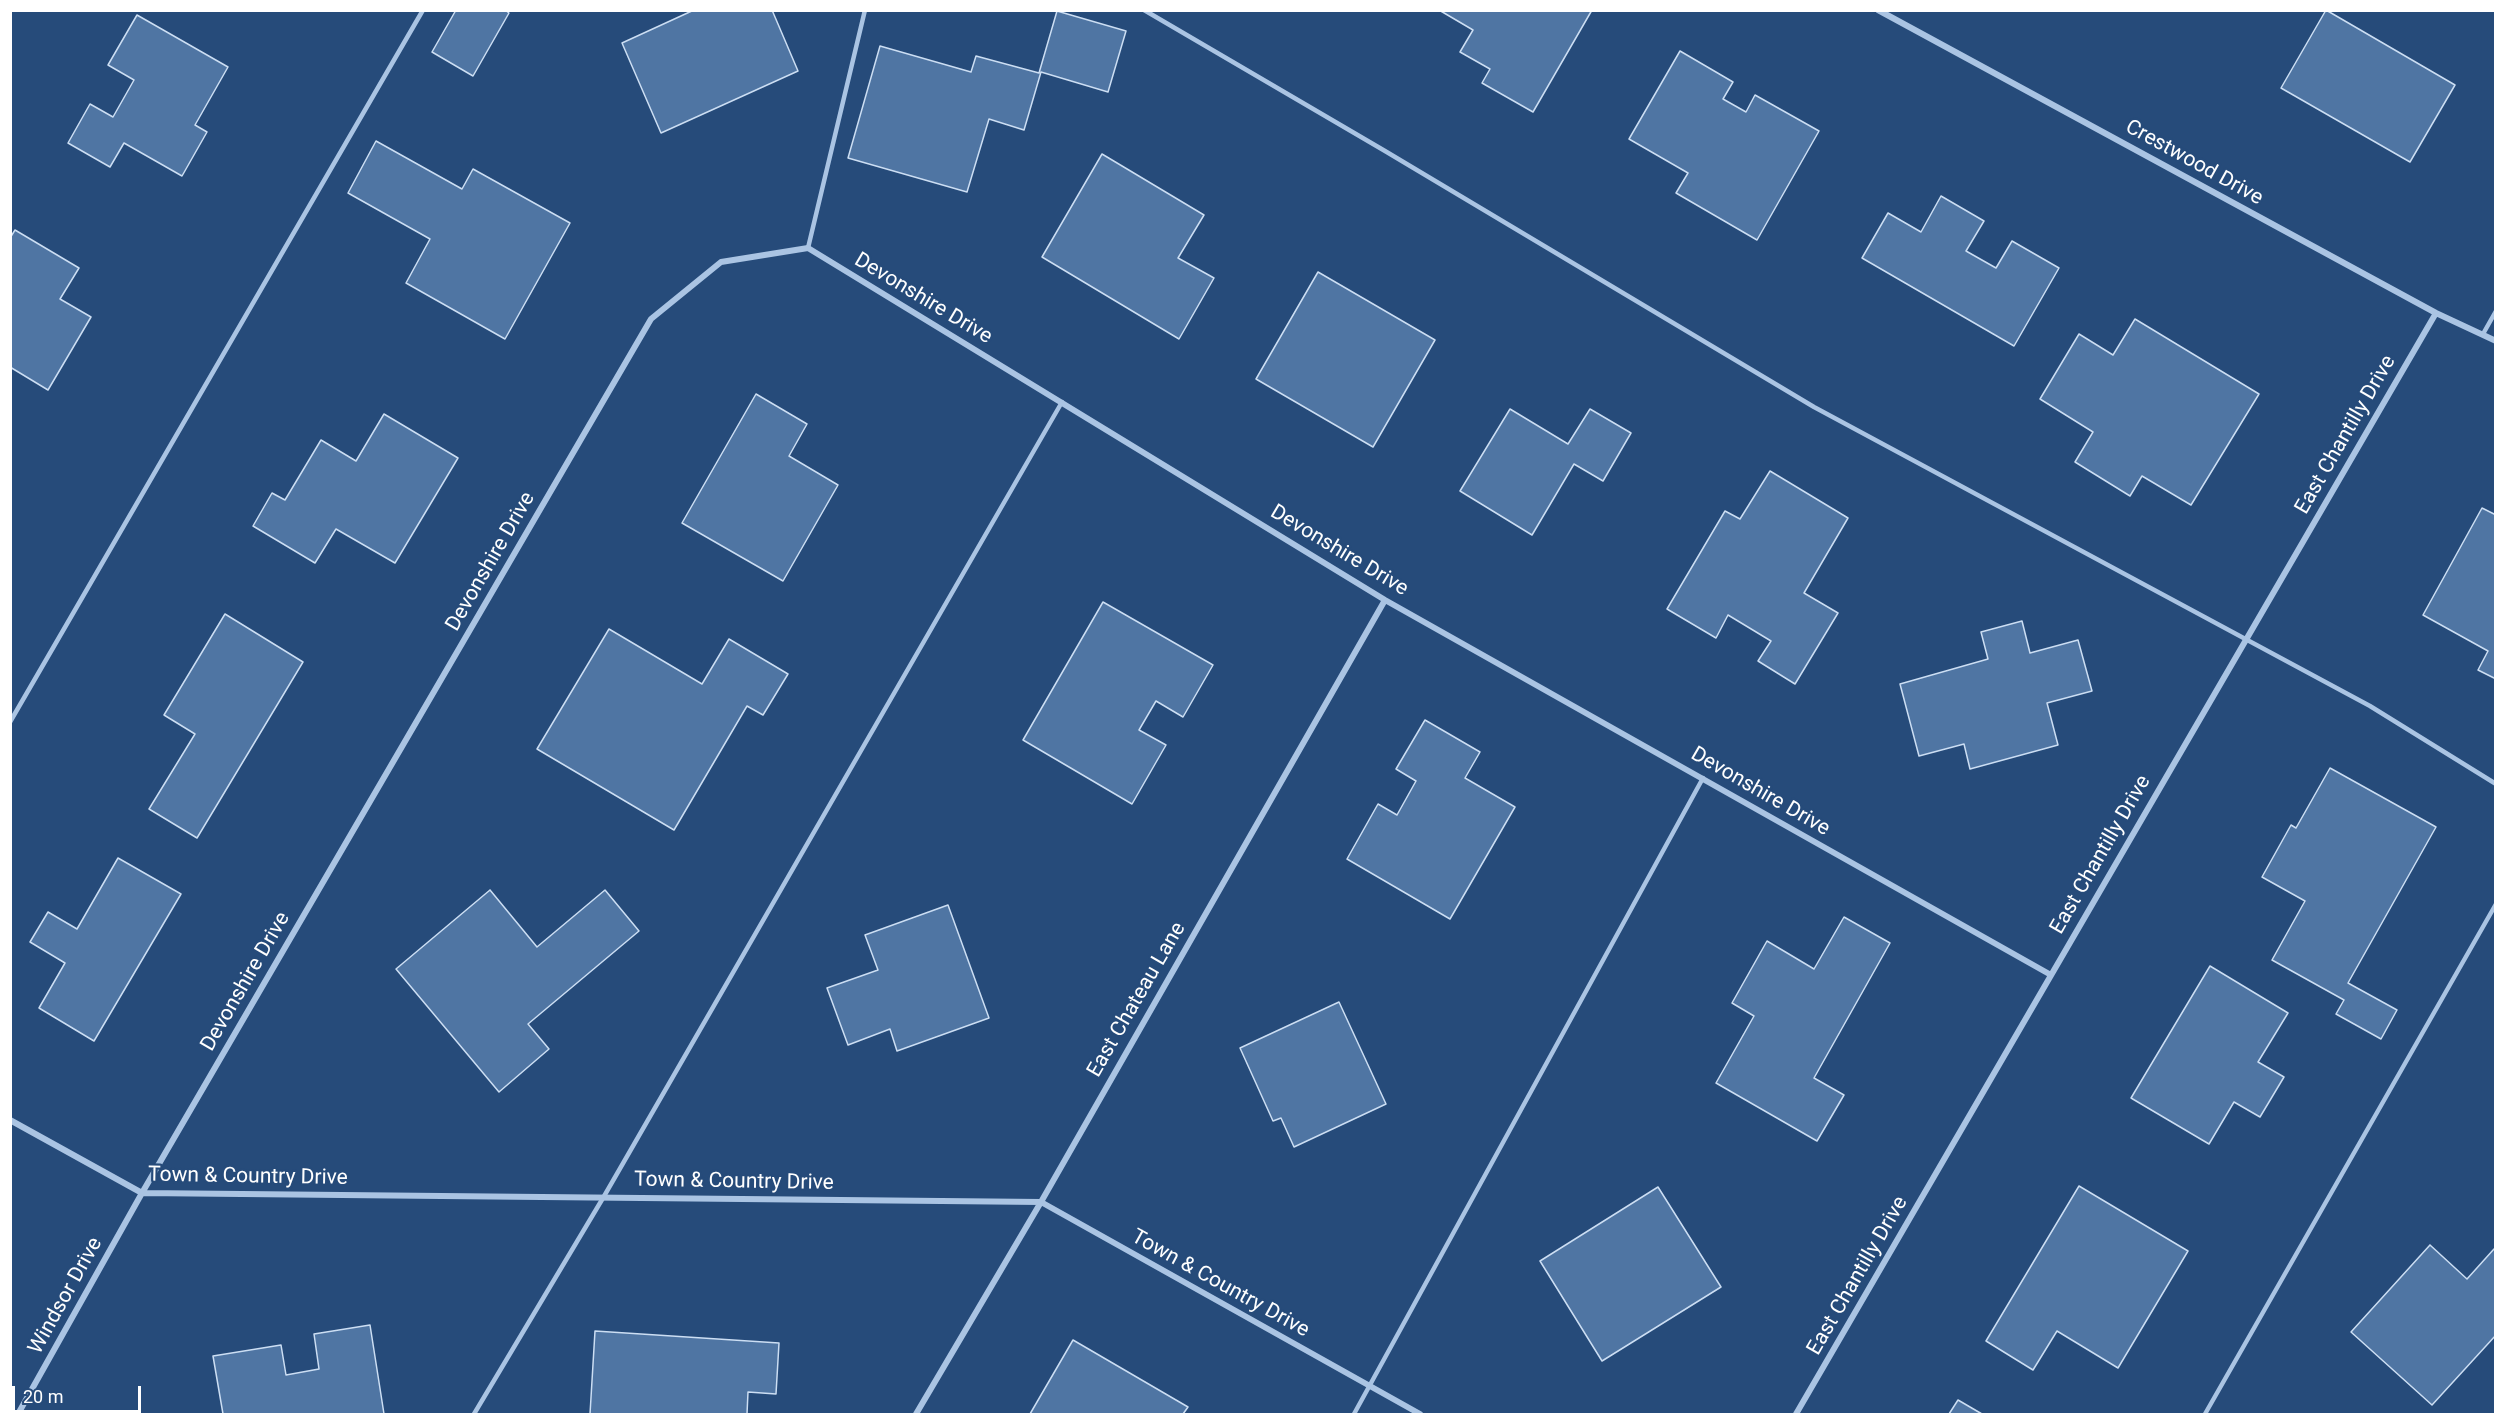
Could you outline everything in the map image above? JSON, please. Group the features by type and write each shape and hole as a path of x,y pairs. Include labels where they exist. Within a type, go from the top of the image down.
{"street":[{"name":"Crestwood Drive","path":"1878,10 2436,313 2496,341"},
{"name":"Devonshire Drive","path":"142,1193 651,319 721,262 808,248 1385,600 2050,975"},
{"name":"East Chantilly Drive","path":"1796,1414 2436,313"},
{"name":"East Chateau Lane","path":"916,1414 1041,1202 1385,600"},
{"name":"Town & Country Drive","path":"10,1120 142,1193 1041,1202 1420,1414"},
{"name":"Windsor Drive","path":"18,1414 142,1193"}],"lane":[{"path":"10,722 423,10"},
{"path":"808,248 865,10"},
{"path":"1144,10 1814,407 2247,638 2370,706 2496,784"},
{"path":"2483,334 2496,311"},
{"path":"474,1414 603,1198 1062,402"},
{"path":"1354,1414 1702,778"},
{"path":"2205,1414 2496,904"}],"building":[{"path":"456,10 505,10 509,13 473,76 432,52"},
{"path":"694,10 772,10 798,71 661,133 622,43"},
{"path":"1439,10 1592,10 1533,112 1482,83 1490,69 1460,52 1473,30"},
{"path":"2326,10 2455,85 2410,162 2281,88"},
{"path":"1057,11 1126,31 1108,92 1041,72 1024,130 989,119 967,192 848,158 880,46 971,72 976,56 1039,73"},
{"path":"137,15 228,67 195,125 207,132 182,176 124,143 110,167 68,143 90,104 113,117 134,80 108,65"},
{"path":"1680,51 1733,82 1723,99 1746,112 1755,95 1819,131 1757,240 1676,193 1688,173 1629,139"},
{"path":"376,141 462,189 473,169 570,223 505,339 406,283 430,239 348,193"},
{"path":"1102,154 1204,215 1178,258 1214,278 1179,339 1042,257"},
{"path":"1941,196 1984,221 1966,251 1996,268 2012,241 2059,268 2014,346 1862,258 1888,213 1921,232"},
{"path":"15,230 79,268 60,299 91,317 48,390 10,367 10,238"},
{"path":"1318,272 1435,340 1373,447 1256,379"},
{"path":"2135,319 2259,394 2191,505 2142,476 2130,496 2075,462 2093,432 2040,399 2079,334 2113,355"},
{"path":"756,394 807,424 789,456 838,485 783,581 682,523"},
{"path":"1510,409 1568,444 1590,409 1631,433 1603,481 1574,464 1532,535 1460,491"},
{"path":"384,414 458,458 395,563 336,529 315,563 253,526 272,493 285,500 321,440 356,461"},
{"path":"1770,471 1848,518 1804,593 1838,613 1795,684 1758,661 1771,641 1728,615 1716,638 1667,609 1725,511 1740,519"},
{"path":"2482,508 2496,515 2496,679 2478,670 2488,651 2423,615"},
{"path":"1103,602 1213,665 1183,717 1156,701 1139,730 1166,745 1132,804 1023,740"},
{"path":"225,614 303,662 197,838 149,809 195,734 164,715"},
{"path":"2022,621 2030,653 2078,640 2092,691 2047,703 2058,745 1970,769 1964,744 1919,756 1900,684 1988,659 1981,632"},
{"path":"609,629 702,684 729,639 788,674 763,715 747,706 674,830 537,749"},
{"path":"1425,720 1480,752 1465,778 1515,807 1450,919 1347,859 1378,804 1397,815 1416,781 1396,769"},
{"path":"2330,768 2436,827 2348,983 2397,1010 2381,1039 2336,1014 2344,1000 2272,960 2305,901 2262,877 2291,825 2296,828"},
{"path":"118,858 181,894 94,1041 39,1008 65,963 30,942 48,912 77,929"},
{"path":"490,890 537,947 605,890 639,931 528,1024 549,1049 499,1092 396,969"},
{"path":"948,905 989,1018 897,1051 890,1029 848,1045 827,988 878,970 865,935"},
{"path":"1844,917 1890,943 1814,1078 1844,1095 1817,1141 1716,1083 1754,1016 1732,1003 1767,941 1814,969"},
{"path":"2210,966 2288,1013 2258,1062 2284,1077 2260,1117 2234,1102 2209,1144 2131,1098"},
{"path":"1339,1002 1386,1104 1294,1147 1281,1118 1273,1121 1240,1048"},
{"path":"2079,1186 2188,1251 2118,1368 2057,1331 2033,1370 1986,1341"},
{"path":"1658,1187 1721,1287 1602,1361 1540,1261"},
{"path":"2430,1245 2467,1279 2494,1249 2496,1250 2496,1335 2432,1405 2351,1332"},
{"path":"370,1325 384,1414 223,1414 213,1356 281,1345 286,1375 319,1369 314,1334"},
{"path":"595,1331 779,1343 776,1394 748,1392 747,1414 590,1414"},
{"path":"1073,1340 1188,1407 1183,1414 1030,1414"},
{"path":"1958,1400 1982,1414 1949,1414"}]}
